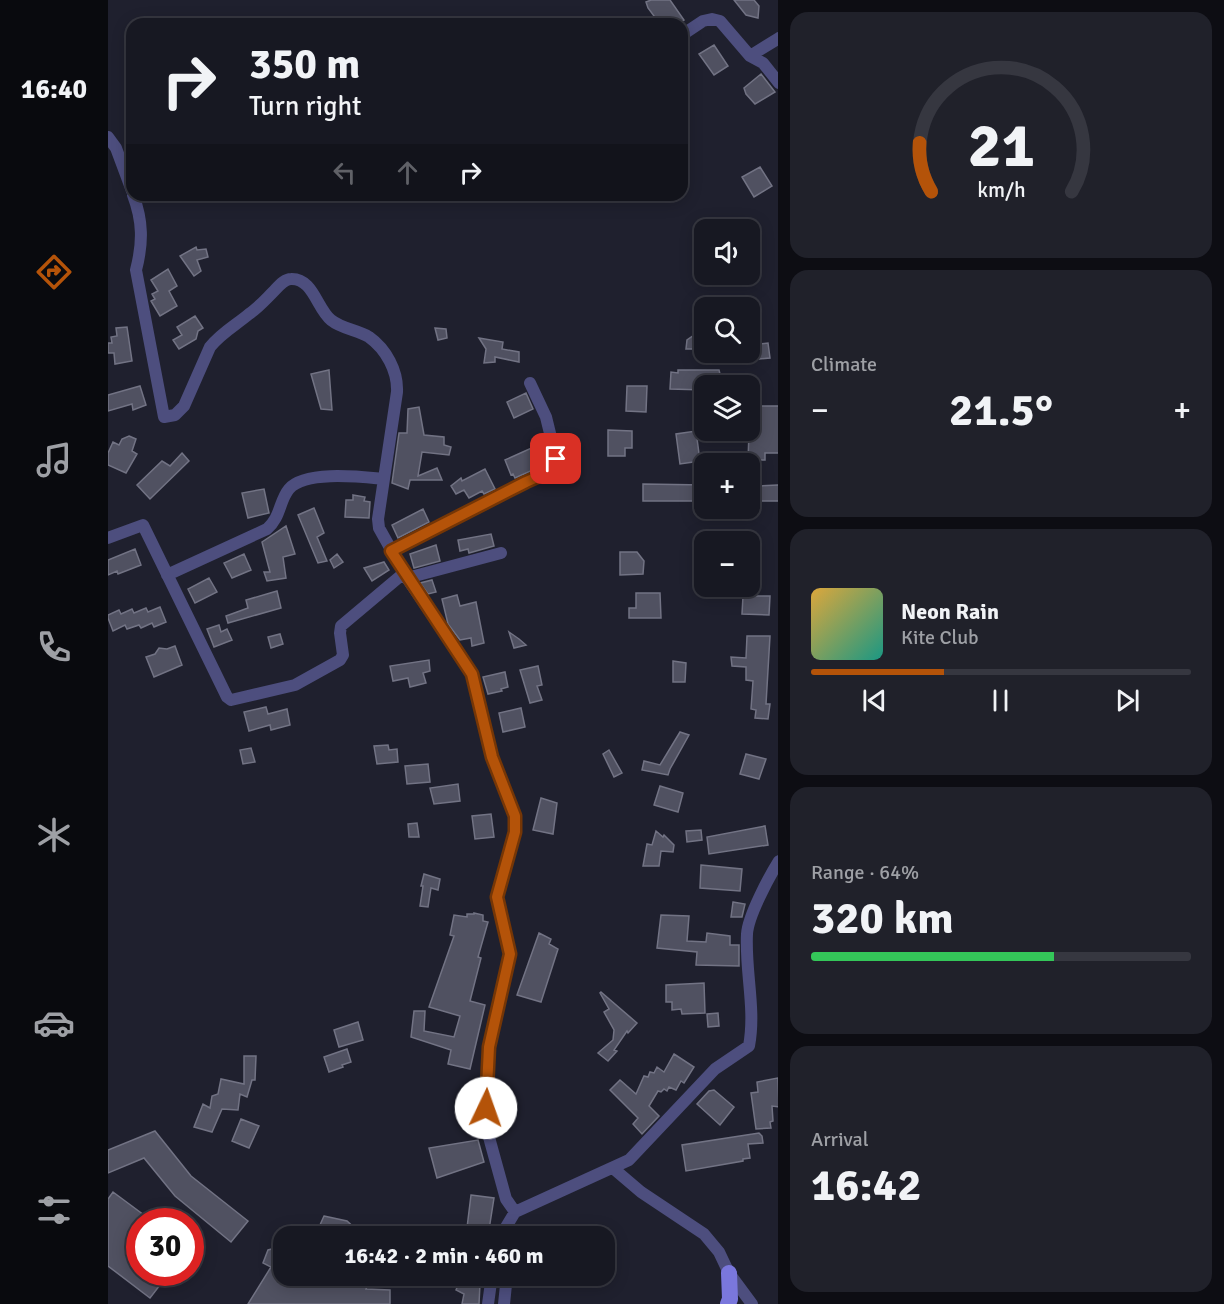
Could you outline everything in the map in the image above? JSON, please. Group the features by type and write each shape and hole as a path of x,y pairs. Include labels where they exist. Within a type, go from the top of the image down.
{"main road":[{"path":"728,1304 729,1273"}],"street":[{"path":"688,31 703,21 712,19 720,21 750,56 763,63 778,83"},
{"path":"750,56 778,38"},
{"path":"108,137 116,148 126,174"},
{"path":"135,201 143,228 141,252 136,270 164,417 175,415 183,406 210,346 215,340 252,313 284,282 292,279 303,282 310,288 323,313 333,322 368,337 379,347 394,368 398,382 378,519 379,528 406,575 472,674 492,757 515,816 515,832 497,897 510,954 489,1047 486,1108 488,1131 506,1199 515,1212"},
{"path":"391,551 558,466 546,417 530,383"},
{"path":"167,575 267,529 278,516 287,491 298,482 334,475 384,478"},
{"path":"108,538 143,525 227,698 231,700 295,685 340,660 343,655 341,626 406,575 501,553"},
{"path":"507,1226 515,1212 614,1169 629,1160 715,1069 749,1046 753,1026 747,932 766,882 777,864"},
{"path":"614,1169 641,1192 704,1234 720,1252 729,1273 752,1304"},
{"path":"488,1304 490,1286"},
{"path":"504,1304 506,1286"}],"building":[{"path":"670,0 683,18 656,18 646,2"},
{"path":"734,0 754,0 759,6 758,18 746,15"},
{"path":"714,45 728,66 714,75 699,54"},
{"path":"761,74 775,92 755,104 744,88"},
{"path":"760,167 772,186 754,197 742,177"},
{"path":"196,247 197,250 206,249 208,257 197,260 201,271 194,276 180,256"},
{"path":"168,269 177,286 169,291 177,306 160,316 151,301 155,299 152,294 158,291 151,280"},
{"path":"195,316 203,328 198,331 196,339 179,349 173,340 182,335 177,327"},
{"path":"127,327 132,361 115,364 114,353 108,353 108,343 112,343 111,337 117,336 116,328"},
{"path":"435,328 446,329 447,338 438,340"},
{"path":"694,335 694,349 686,349 687,340"},
{"path":"479,338 503,342 502,349 519,352 519,362 495,357 495,362 484,363 486,349"},
{"path":"768,343 770,358 760,359 760,344"},
{"path":"329,370 332,410 321,409 311,374"},
{"path":"678,370 719,370 720,374 727,375 694,375 694,390 670,389 671,372 678,373"},
{"path":"140,386 146,405 133,410 132,404 108,411 108,395"},
{"path":"627,386 647,386 646,412 626,411"},
{"path":"526,393 533,409 514,418 507,402"},
{"path":"760,406 778,406 778,453 765,453 765,460 760,460 760,453 748,453 749,441 760,441"},
{"path":"419,407 424,435 444,437 444,445 451,447 449,455 422,452 418,476 437,468 442,480 410,480 408,489 392,483 399,433 407,433 408,409"},
{"path":"608,430 632,431 632,448 625,448 625,456 608,456"},
{"path":"694,431 694,441 697,441 699,453 694,453 694,462 680,464 676,434"},
{"path":"129,436 136,439 132,451 137,454 126,473 108,465 108,453 113,442 119,445 122,439"},
{"path":"536,446 544,465 515,478 513,474 511,475 505,460"},
{"path":"182,453 189,461 150,499 137,485 162,461 170,466"},
{"path":"485,469 495,489 484,494 482,491 469,498 464,490 456,494 451,486 461,478 462,481"},
{"path":"643,484 694,485 694,501 643,501"},
{"path":"778,485 778,501 760,501 760,486"},
{"path":"264,489 269,513 248,518 242,493"},
{"path":"353,495 365,497 364,501 370,502 369,518 345,517 346,500 353,500"},
{"path":"314,508 324,533 317,537 327,561 318,563 298,515"},
{"path":"423,509 429,522 398,538 392,525"},
{"path":"286,526 295,554 283,557 286,578 267,581 264,572 270,572 262,542"},
{"path":"491,534 494,546 469,553 468,549 460,551 458,540"},
{"path":"436,545 440,561 414,568 410,554"},
{"path":"135,549 141,565 118,574 117,571 108,575 108,560"},
{"path":"620,552 637,552 644,561 643,574 620,575"},
{"path":"244,554 251,570 232,578 224,563"},
{"path":"337,554 343,562 334,568 330,560"},
{"path":"384,562 389,570 372,581 364,568"},
{"path":"209,578 217,592 195,603 188,589"},
{"path":"432,580 436,592 428,594 420,583"},
{"path":"277,591 281,608 228,623 226,616 248,608 246,600"},
{"path":"636,593 660,593 661,618 629,618 629,608 636,608"},
{"path":"457,595 460,606 476,602 484,643 472,646 471,638 460,640 448,624 442,599"},
{"path":"770,596 769,615 742,614 743,597"},
{"path":"160,607 166,622 154,627 152,623 141,628 139,625 127,629 125,625 113,631 108,618 108,615 119,610 121,614 132,609 134,613 146,608 148,612"},
{"path":"219,625 221,632 227,629 232,640 214,647 207,629"},
{"path":"509,632 519,639 526,645 514,648"},
{"path":"280,634 283,644 271,648 268,637"},
{"path":"747,636 770,636 766,704 770,704 768,719 755,718 756,710 751,709 753,681 746,680 746,667 732,666 731,657 746,658"},
{"path":"175,646 182,665 154,677 146,657 155,654 159,648 167,649"},
{"path":"429,660 430,671 423,673 426,683 410,687 408,678 393,681 390,666"},
{"path":"673,661 686,663 685,682 673,682"},
{"path":"538,666 542,685 537,686 542,700 530,703 520,670"},
{"path":"505,672 508,687 488,694 483,677"},
{"path":"266,707 268,714 287,709 290,725 271,730 270,725 249,731 244,712"},
{"path":"521,708 525,727 503,732 499,713"},
{"path":"680,732 689,735 668,775 642,770 644,761 660,765"},
{"path":"388,745 389,750 397,749 398,762 377,764 374,746"},
{"path":"251,748 255,762 243,764 240,750"},
{"path":"609,750 622,773 614,777 603,754"},
{"path":"746,754 766,759 759,779 740,774"},
{"path":"428,764 430,782 407,784 405,766"},
{"path":"458,784 460,801 434,804 430,788"},
{"path":"660,786 683,793 678,812 654,805"},
{"path":"541,798 557,803 553,834 533,830"},
{"path":"491,814 494,837 475,839 472,816"},
{"path":"417,823 419,837 409,837 408,824"},
{"path":"765,826 768,845 709,854 707,837"},
{"path":"701,830 702,840 687,842 686,831"},
{"path":"656,831 674,845 673,852 661,851 659,866 643,866 647,844 652,845"},
{"path":"701,865 742,869 740,891 700,888"},
{"path":"424,874 440,879 438,890 431,888 428,907 420,906"},
{"path":"733,902 745,904 742,917 731,917"},
{"path":"467,914 483,915 483,921 488,922 478,957 481,958 470,1001 485,1005 470,1069 448,1064 451,1050 411,1037 414,1011 425,1011 424,1031 454,1037 460,1016 429,1007 454,936 450,935 454,915 467,917"},
{"path":"661,915 689,916 687,941 706,942 707,933 730,936 730,945 739,945 739,966 696,965 697,952 657,948"},
{"path":"539,933 551,939 549,944 558,949 541,1002 517,995"},
{"path":"704,983 705,1013 682,1014 681,1009 672,1010 672,1002 666,1002 666,985"},
{"path":"601,992 637,1023 628,1033 627,1031 614,1050 617,1051 608,1061 598,1053 613,1040 614,1030 604,1012 609,1009"},
{"path":"718,1013 719,1026 708,1027 707,1014"},
{"path":"358,1022 363,1040 339,1047 334,1030"},
{"path":"347,1049 351,1062 329,1072 324,1057"},
{"path":"674,1054 694,1067 684,1083 681,1081 676,1090 669,1087 667,1091 664,1089 661,1092 658,1091 649,1106 659,1116 642,1134 633,1124 638,1118 610,1090 620,1080 636,1094 644,1076 648,1077 650,1072 654,1073 657,1067 664,1072"},
{"path":"244,1056 256,1056 255,1080 252,1080 247,1097 240,1094 238,1110 222,1109 212,1132 194,1127 203,1104 210,1108 212,1096 218,1094 221,1079 244,1084"},
{"path":"778,1078 778,1107 772,1106 771,1128 756,1129 751,1093 758,1092 757,1082"},
{"path":"714,1090 734,1107 720,1125 697,1104 709,1091"},
{"path":"241,1119 259,1126 249,1148 232,1141"},
{"path":"155,1131 191,1176 248,1221 231,1242 204,1220 204,1208 190,1208 175,1196 144,1158 108,1173 108,1150"},
{"path":"759,1133 763,1143 748,1144 750,1158 686,1171 682,1145"},
{"path":"478,1140 484,1162 437,1178 429,1148"},
{"path":"113,1192 135,1208 126,1208 126,1280 108,1266 108,1199"},
{"path":"471,1195 494,1198 490,1226 467,1226"},
{"path":"324,1216 347,1221 352,1226 320,1226"},
{"path":"273,1249 273,1286 367,1286 366,1289 390,1290 390,1304 248,1304 271,1267 263,1263 268,1250"},
{"path":"134,1286 159,1286 150,1298"},
{"path":"458,1286 480,1286 479,1304 462,1304 464,1294 456,1290"}],"route":[{"path":"486,1108 489,1047 506,980 510,954 497,897 515,832 515,816 492,757 472,674 391,551 553,470 558,466 556,459"}]}
